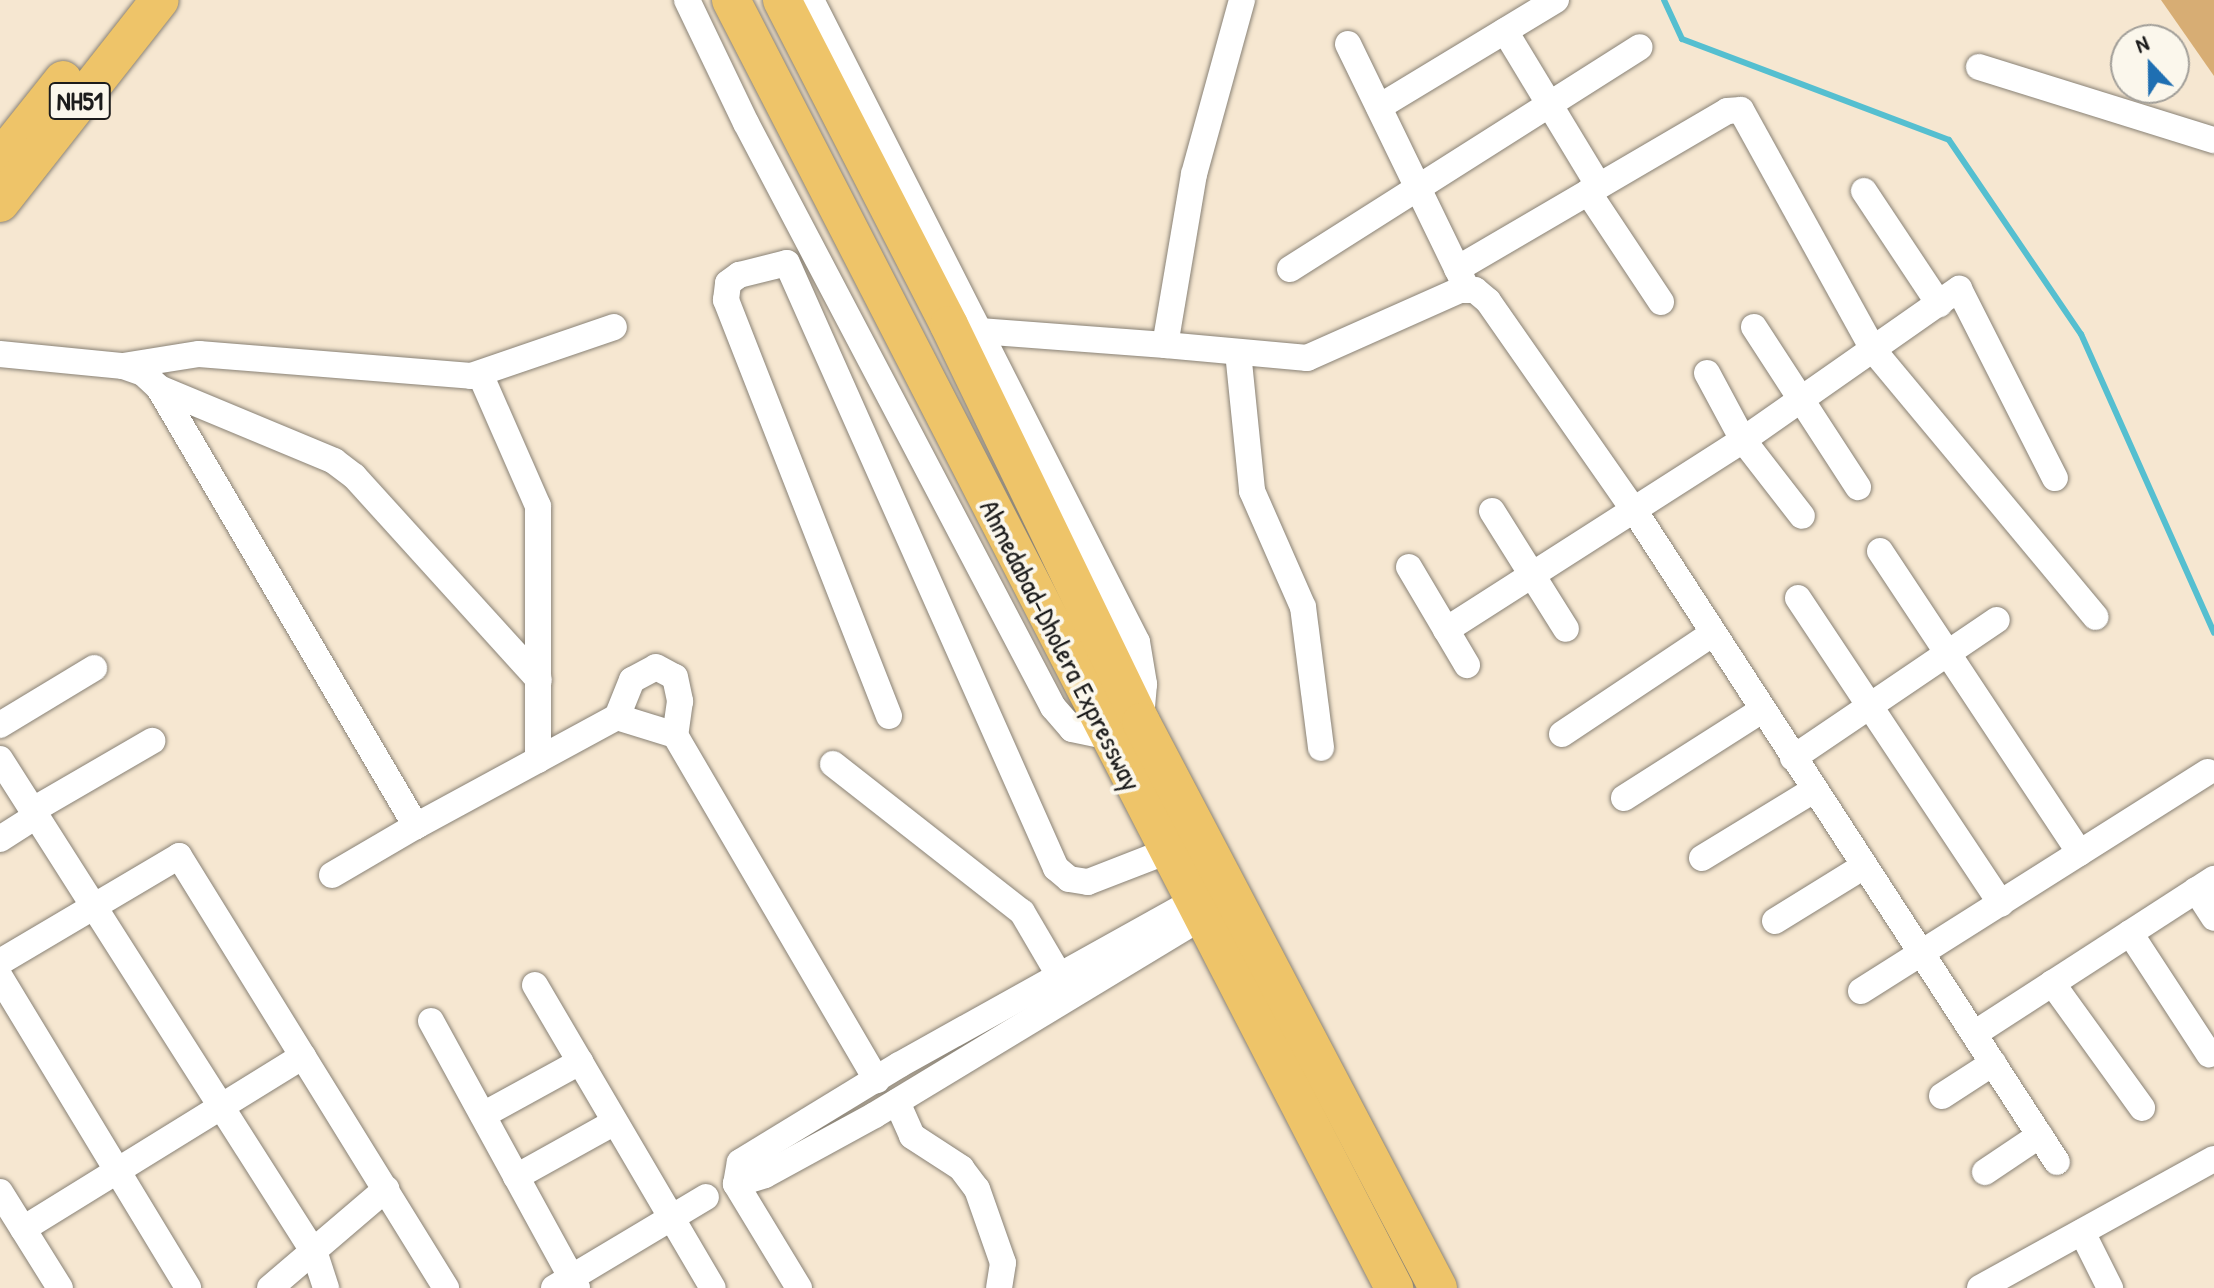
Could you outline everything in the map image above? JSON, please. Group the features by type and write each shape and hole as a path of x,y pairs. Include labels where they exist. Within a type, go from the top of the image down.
{"highway":[{"name":"NH51","path":"0,159 127,0"},
{"name":"NH51","path":"0,203 160,0"},
{"name":"Ahmedabad–Dholera Expressway","path":"731,0 1125,730 1438,1288"},
{"name":"Ahmedabad–Dholera Expressway","path":"782,0 949,325 1125,730 1168,851 1394,1288"}],"street":[{"path":"687,0 1053,707 1072,729 1125,730 1144,684 1137,642 811,0"},
{"path":"1165,345 1194,174 1242,0"},
{"path":"1379,107 1556,0"},
{"path":"1505,31 1551,107 1593,189 1661,302"},
{"path":"1348,44 1462,280 1488,301 1634,510 2057,1162"},
{"path":"1290,269 1551,107 1640,47"},
{"path":"1979,67 2214,140"},
{"path":"979,331 1307,358 1462,280 1593,189 1727,111 1741,110 1874,351 2096,617"},
{"path":"1864,191 1939,304"},
{"path":"815,251 787,263 739,275 728,283 726,300 889,716"},
{"path":"787,263 1056,868 1069,879 1088,882 1168,851"},
{"path":"1446,630 1743,440 1959,289 2055,478"},
{"path":"123,366 199,354 480,374 614,327"},
{"path":"1754,327 1858,487"},
{"path":"1238,352 1252,491 1303,607 1321,748"},
{"path":"0,354 123,366 143,373 159,388 416,826"},
{"path":"1707,373 1743,440 1802,516"},
{"path":"480,374 538,506 538,760"},
{"path":"159,388 344,468 539,680"},
{"path":"1492,511 1566,629"},
{"path":"1880,551 1945,655 2080,853"},
{"path":"1409,567 1467,665"},
{"path":"1798,598 2001,904"},
{"path":"1793,758 1997,620"},
{"path":"1562,734 1712,634"},
{"path":"332,875 617,717 632,680 656,667 675,677 680,701 675,735 869,1085 896,1102"},
{"path":"0,725 94,668"},
{"path":"1624,798 1762,710"},
{"path":"617,717 675,735"},
{"path":"0,839 34,813 152,741"},
{"path":"0,759 315,1254 326,1288"},
{"path":"833,764 1022,912 1059,975"},
{"path":"1861,991 2208,772"},
{"path":"1702,858 1814,790"},
{"path":"0,962 179,856 446,1288"},
{"path":"1775,921 1864,866"},
{"path":"1974,1034 2205,884 2214,918"},
{"path":"736,1184 758,1179 896,1102 1198,909"},
{"path":"799,1288 736,1184 745,1157 1059,975 1198,909"},
{"path":"2130,933 2209,1054"},
{"path":"0,977 188,1288"},
{"path":"2052,983 2142,1108"},
{"path":"535,985 713,1288"},
{"path":"431,1021 516,1177 567,1285 706,1197"},
{"path":"23,1229 303,1056"},
{"path":"483,1115 580,1062"},
{"path":"1942,1096 1993,1063"},
{"path":"899,1065 896,1102 912,1136 961,1168 977,1189 1003,1263 999,1288"},
{"path":"516,1177 615,1122"},
{"path":"1985,1172 2040,1135"},
{"path":"1980,1288 2214,1159"},
{"path":"270,1288 315,1254 386,1189"},
{"path":"0,1192 60,1288"},
{"path":"2082,1232 2110,1288"}],"building":[{"path":"2161,0 2214,0 2214,76 2190,42 2190,24 2178,24"}],"waterway":[{"path":"1664,0 1682,39 1949,140 2081,334 2214,633"}]}
